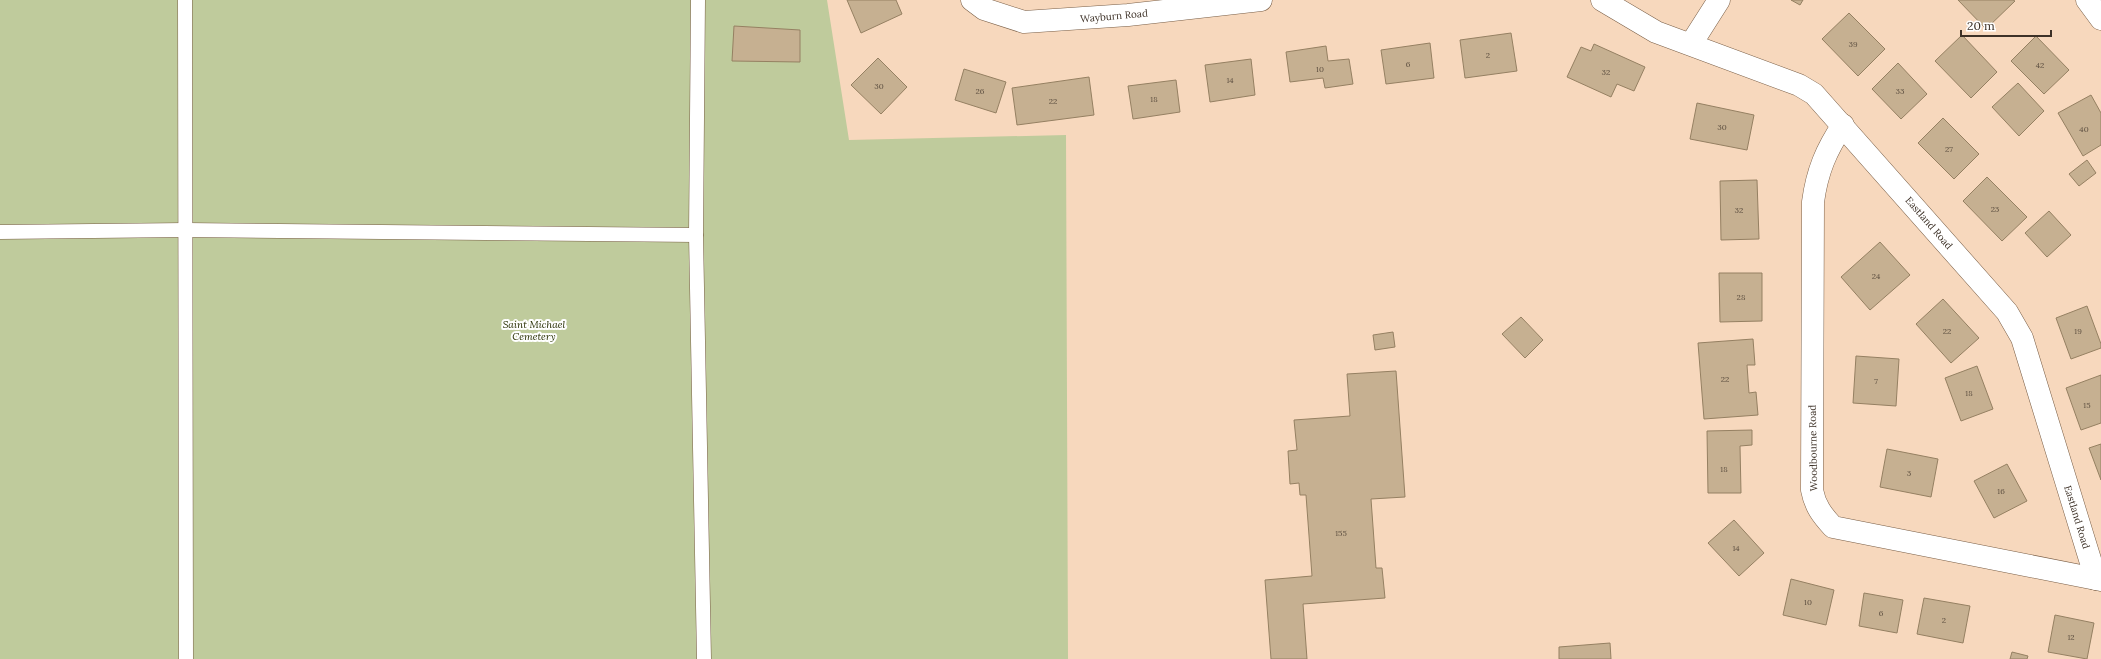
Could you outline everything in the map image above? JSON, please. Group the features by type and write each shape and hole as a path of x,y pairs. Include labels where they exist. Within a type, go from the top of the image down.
{"street":[{"name":"Wayburn Road","path":"972,0 984,9 1024,22 1128,15 1261,0"},
{"name":"Eastland Road","path":"1602,0 1644,26 1807,89 1820,100 1843,125 2007,312 2016,325 2022,338 2099,579"},
{"path":"1691,44 1719,0"},
{"path":"2087,0 2101,19"},
{"name":"Woodbourne Road","path":"1843,125 1824,157 1818,172 1813,202 1812,490 1814,501 1820,514 1833,527 2099,579"}],"lane":[{"path":"185,0 186,659"},
{"path":"698,0 696,235 704,659"},
{"path":"0,232 186,230 696,235"}],"green space":[{"name":"Saint Michael Cemetery","path":"0,0 827,0 849,140 1066,135 1068,659 0,659"}],"building":[{"path":"847,0 896,0 902,14 861,33"},
{"path":"1791,0 1803,0 1800,5"},
{"path":"1958,0 2013,0 2015,1 1986,29"},
{"path":"1849,13 1885,49 1858,76 1822,39"},
{"path":"734,26 800,30 800,62 732,61"},
{"path":"1511,33 1517,71 1465,78 1460,40"},
{"path":"1962,35 1997,72 1971,98 1935,61"},
{"path":"2036,36 2069,70 2044,94 2011,61"},
{"path":"1430,43 1434,78 1386,84 1381,50"},
{"path":"1594,44 1645,67 1634,91 1617,84 1611,97 1567,77 1581,47 1591,51"},
{"path":"1326,46 1328,61 1349,59 1353,84 1325,88 1323,78 1290,82 1286,52"},
{"path":"878,58 907,87 881,114 851,85"},
{"path":"1251,59 1255,95 1210,102 1205,65"},
{"path":"1898,63 1927,94 1901,119 1872,89"},
{"path":"964,69 1006,82 996,113 955,100"},
{"path":"1089,77 1094,115 1017,125 1012,88"},
{"path":"1176,80 1180,112 1133,119 1128,86"},
{"path":"2018,83 2044,111 2019,136 1992,107"},
{"path":"2091,95 2101,113 2101,145 2083,156 2058,113"},
{"path":"1697,103 1754,115 1747,150 1690,139"},
{"path":"1943,118 1979,154 1954,179 1918,143"},
{"path":"2087,160 2096,173 2079,186 2069,174"},
{"path":"1987,177 2027,217 2002,241 1963,201"},
{"path":"1757,180 1759,239 1721,240 1720,181"},
{"path":"2049,211 2071,235 2047,257 2025,233"},
{"path":"1880,242 1910,275 1870,310 1841,277"},
{"path":"1719,273 1762,273 1762,321 1720,322"},
{"path":"1943,299 1979,338 1951,363 1916,324"},
{"path":"2087,306 2101,344 2101,348 2071,359 2056,318"},
{"path":"1521,317 1543,340 1525,358 1502,334"},
{"path":"1393,332 1395,347 1375,350 1373,335"},
{"path":"1753,339 1755,365 1747,365 1749,393 1756,392 1758,415 1704,419 1698,343"},
{"path":"1856,356 1899,359 1896,406 1853,403"},
{"path":"1977,366 1993,409 1961,421 1945,378"},
{"path":"1396,371 1405,497 1371,499 1376,568 1382,568 1385,598 1303,604 1307,659 1271,659 1265,580 1312,576 1306,495 1300,495 1299,483 1290,484 1288,451 1297,450 1294,420 1350,416 1347,374"},
{"path":"2101,375 2101,423 2081,430 2066,388"},
{"path":"1752,430 1752,445 1740,446 1741,493 1708,493 1707,431"},
{"path":"2101,444 2101,480 2089,448"},
{"path":"1887,449 1938,459 1931,497 1880,487"},
{"path":"2007,464 2027,501 1994,518 1974,481"},
{"path":"1734,520 1764,553 1739,576 1708,543"},
{"path":"1791,579 1834,590 1826,625 1783,615"},
{"path":"1864,593 1903,600 1897,633 1859,626"},
{"path":"1924,598 1970,606 1963,643 1917,634"},
{"path":"2055,615 2094,623 2087,659 2048,652"},
{"path":"1610,643 1611,659 1559,659 1559,647"},
{"path":"2012,652 2028,656 2027,659 2010,659"}]}
